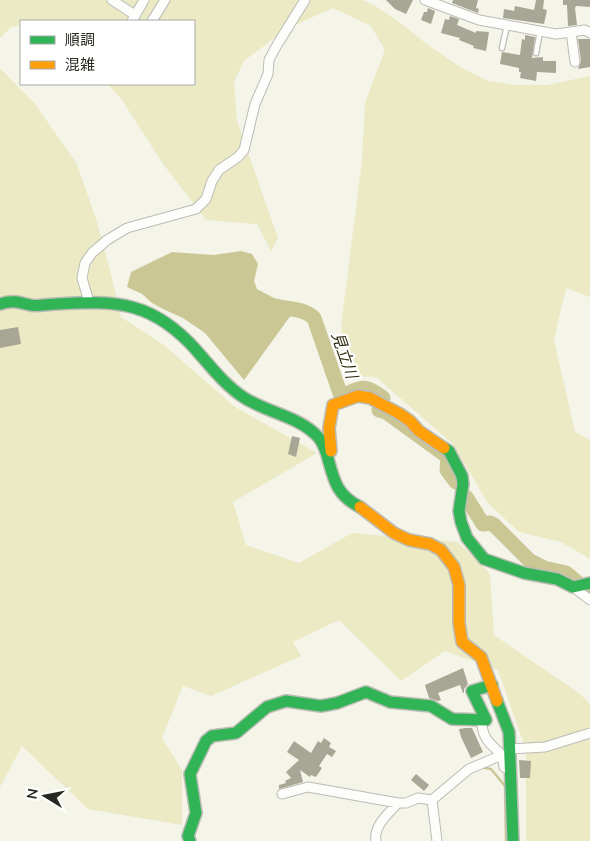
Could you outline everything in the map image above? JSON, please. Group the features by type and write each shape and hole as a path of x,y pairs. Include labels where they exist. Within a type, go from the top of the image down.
{"street":[{"path":"112,0 134,18 144,0"},
{"path":"153,20 165,0"},
{"path":"89,302 82,278 85,263 92,253 107,240 127,228 196,209 206,198 212,181 219,170 238,157 244,150 255,104 268,74 270,60 277,45 305,0"},
{"path":"425,0 471,18 556,34 585,30 590,33"},
{"path":"571,32 575,62"},
{"path":"0,304 11,301 25,302 30,305 89,302 125,305 156,316 178,330 234,390 250,401 303,424 310,429 324,446 335,484 344,497 352,504 367,511 394,533 409,540 430,544 441,550 454,567 459,585 459,623 462,642 481,657 509,732 506,752 511,771 513,841"},
{"path":"328,460 332,451 328,440 329,420 333,405 362,396 377,401 405,418 419,431 449,451 462,476 460,522 467,538 484,559 524,573 582,585 590,600"},
{"path":"492,685 472,692 484,720 483,735 488,742 506,752"},
{"path":"190,841 188,836 196,813 190,774 206,741 212,736 236,733 267,707 286,701 321,706 337,703 366,692 390,702 431,706 452,719 505,721"},
{"path":"282,794 308,787 398,803 406,803 418,798 432,800 469,769 506,752 545,748 590,733"},
{"path":"432,800 437,841"},
{"path":"376,841 377,828 398,803"}],"lane":[{"path":"502,48 507,25"},
{"path":"536,54 540,31"}],"green space":[{"path":"0,0 363,0 377,7 460,67 488,81 517,85 547,85 590,76 590,297 566,288 554,340 575,432 590,440 590,559 561,542 519,532 488,503 453,444 376,377 352,376 341,327 362,160 365,103 385,50 371,26 333,8 286,29 244,61 234,82 237,121 278,238 271,251 257,224 206,220 163,164 122,100 109,85 195,85 195,20 20,20 20,25 11,27 0,38"},
{"path":"0,68 35,104 77,164 97,222 121,317 164,345 235,407 317,453 233,502 246,545 299,563 352,533 458,542 490,574 494,635 580,694 590,704 590,841 526,841 526,750 498,670 445,651 401,681 339,620 293,642 301,656 211,696 183,686 162,738 182,770 182,825 88,809 22,746 0,787"}],"shaded area":[{"path":"241,251 252,254 258,264 254,281 257,289 274,298 299,304 244,380 205,333 183,318 152,303 142,294 127,287 131,272 172,252 214,255"}],"building":[{"path":"386,0 413,0 406,14 395,9"},
{"path":"453,0 478,0 476,8 479,9 478,13 452,3"},
{"path":"536,0 544,0 543,9 547,10 544,24 503,18 504,9 514,11 515,6 534,10"},
{"path":"563,0 590,0 590,7 576,6 577,25 568,26 567,5 563,5"},
{"path":"428,8 435,11 431,24 421,20"},
{"path":"450,16 459,19 457,25 476,33 476,31 489,32 486,51 473,48 474,46 459,40 460,38 441,33 445,19 449,20"},
{"path":"525,35 535,37 532,58 543,57 543,61 556,61 556,73 537,72 536,81 520,78 521,72 519,72 519,68 500,64 502,52 520,55 522,39 525,40"},
{"path":"578,39 590,39 590,67 578,69 581,61"},
{"path":"18,327 21,344 0,348 0,330"},
{"path":"292,436 300,438 296,457 288,454"},
{"path":"463,668 468,684 464,689 464,693 460,685 438,693 441,700 429,698 425,685"},
{"path":"472,728 483,752 471,758 459,729"},
{"path":"324,738 331,743 329,747 336,751 332,757 327,754 319,766 322,768 316,777 311,775 310,777 300,770 303,782 279,789 279,785 286,783 285,781 291,778 286,772 299,760 287,752 294,741 311,753 318,741 321,743"},
{"path":"519,760 531,761 530,778 520,778"},
{"path":"416,774 429,785 424,791 411,780"}],"waterway":[{"name":"見立川","path":"278,307 302,311 314,318 341,396 363,388 371,390 383,398"},
{"name":"見立川","path":"379,410 386,412 448,457 447,470 456,482"},
{"name":"見立川","path":"466,497 483,524 490,523 494,525 530,561 544,568 566,573 590,593"},
{"path":"485,768 491,769 505,786 506,841"}],"traffic: fast":[{"path":"0,304 8,302 33,306 78,303 117,304 134,308 166,322 236,392 262,407 293,420 319,438 323,444 337,486 346,497 360,507"},
{"path":"444,448 449,451 462,476 463,484 459,511 461,522 467,538 484,559 524,573 557,579 573,587 590,583"},
{"path":"190,841 188,836 196,813 190,774 206,741 212,736 236,733 267,707 286,701 321,706 337,703 366,692 390,702 431,706 452,719 486,720 472,691 492,685"},
{"path":"497,701 509,732 513,841"}],"traffic: slow":[{"path":"331,451 329,428 333,405 358,396 370,398 400,414 419,431 444,448"},
{"path":"360,507 394,533 409,540 430,544 441,550 454,567 459,585 459,623 462,642 481,657 497,701"}]}
